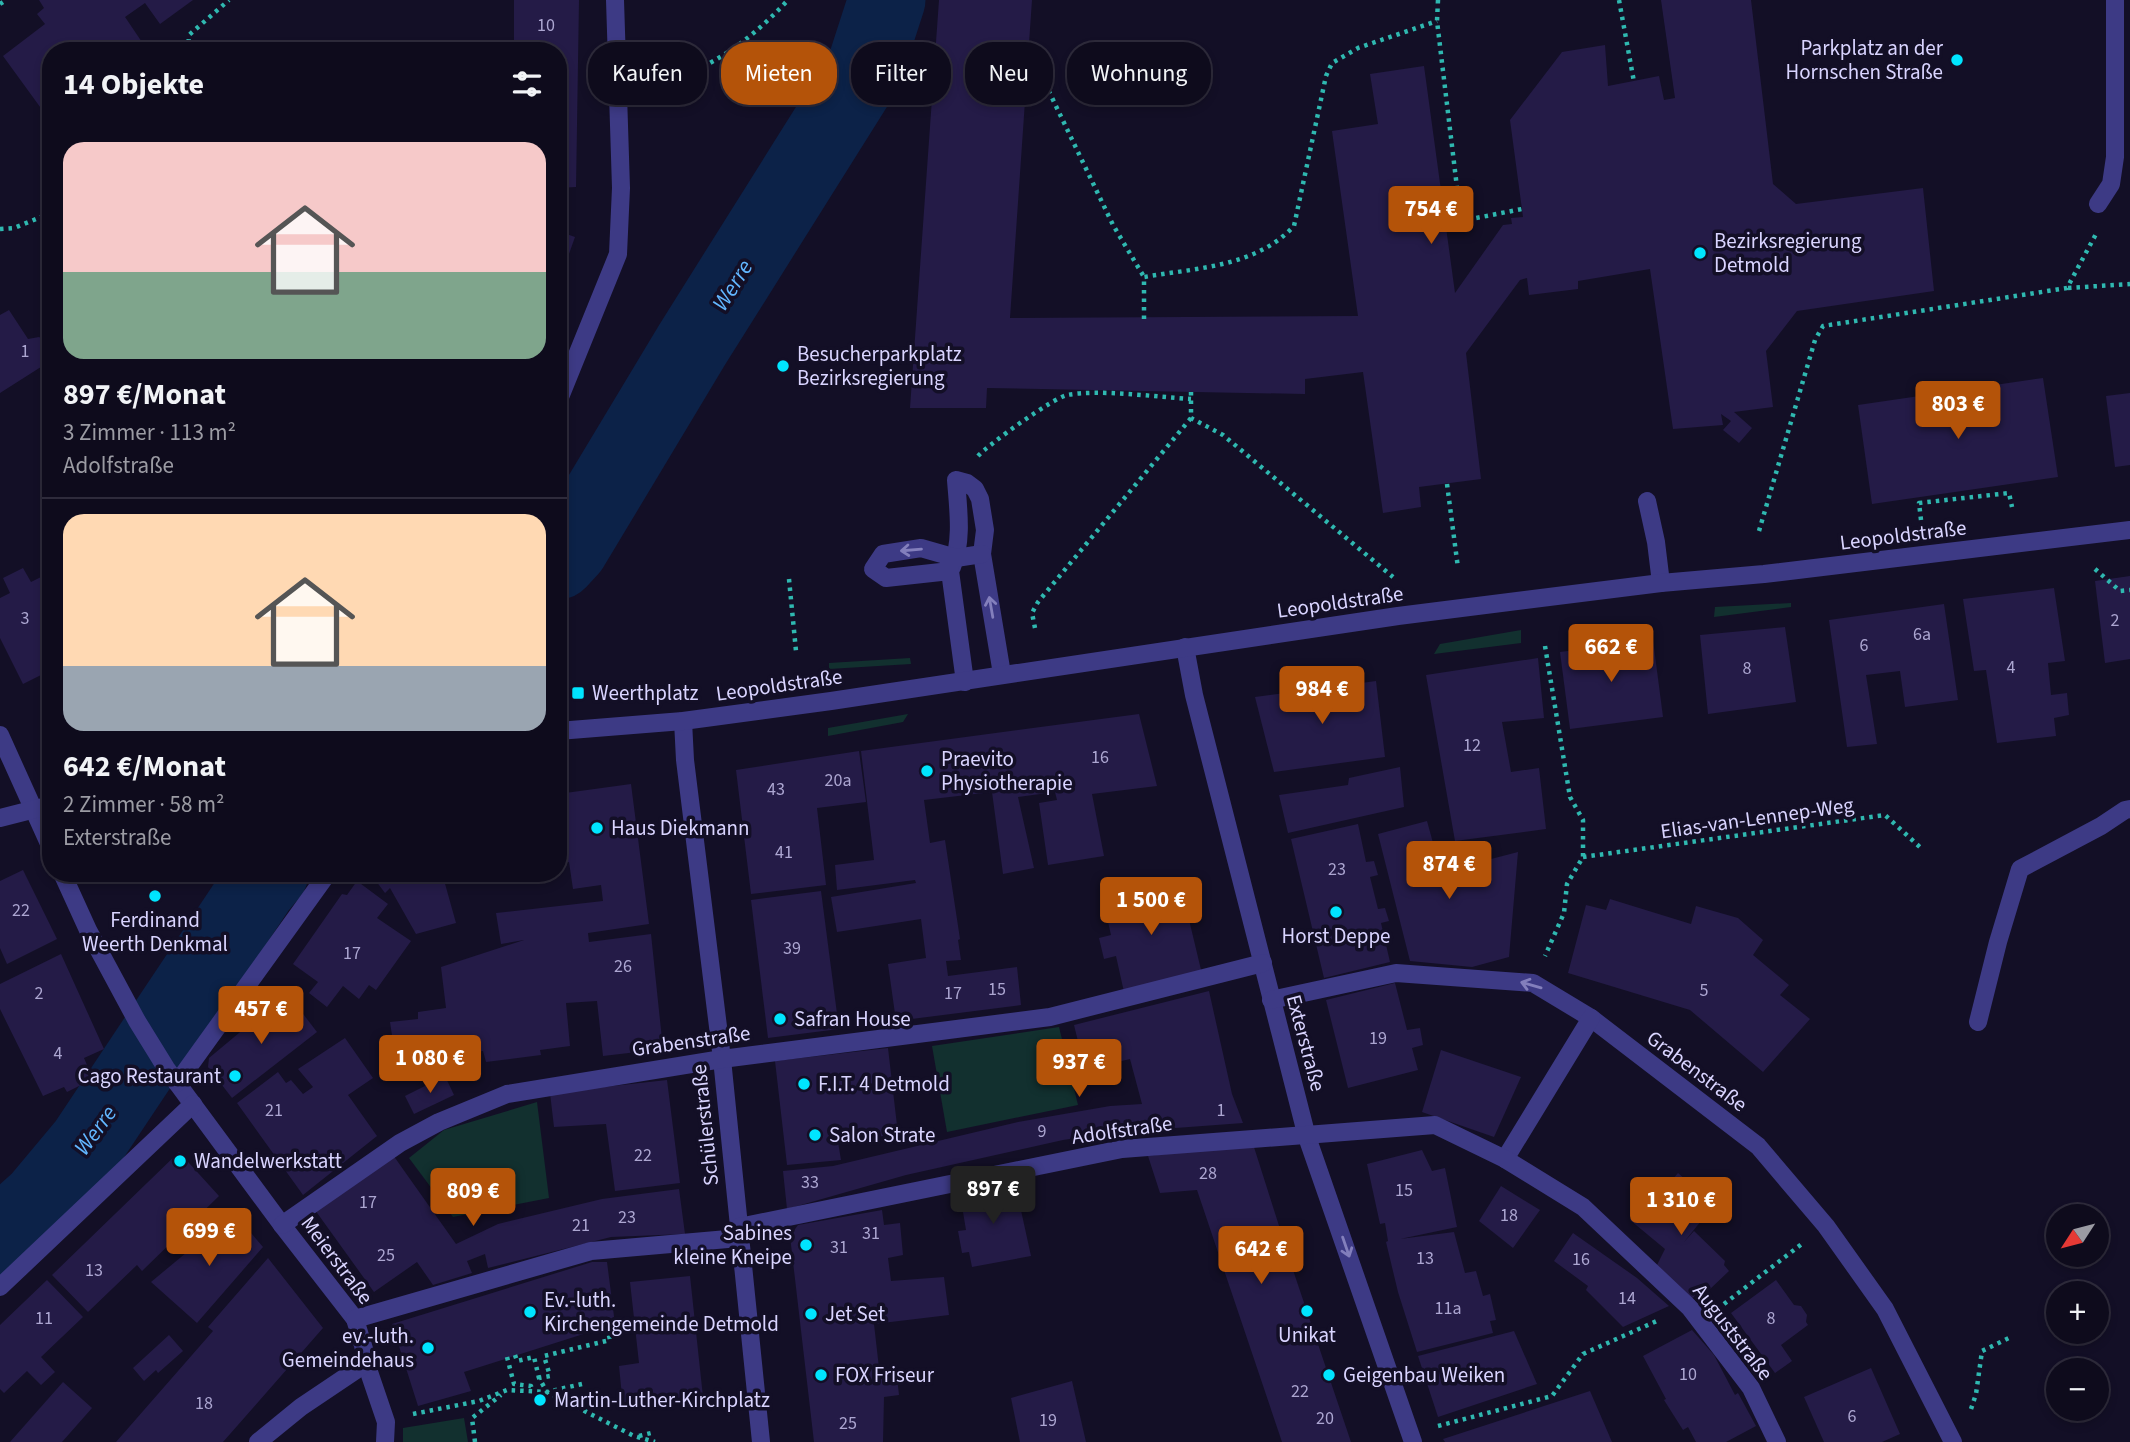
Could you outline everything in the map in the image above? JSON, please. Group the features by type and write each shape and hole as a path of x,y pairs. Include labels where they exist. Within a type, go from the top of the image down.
{"street":[{"path":"615,0 617,42"},
{"path":"2098,204 2111,184 2115,157 2115,0"},
{"path":"567,380 618,254 621,188 619,105"},
{"path":"965,682 953,565 959,525 956,480 975,489 980,499 985,530 982,554 1002,674"},
{"path":"1647,501 1661,583"},
{"name":"Leopoldstraße","path":"567,730 683,721 965,682 1002,674 1398,616 2130,530"},
{"path":"953,565 982,554"},
{"name":"Exterstraße","path":"1185,647 1198,708 1307,1136 1411,1438"},
{"name":"Schülerstraße","path":"683,721 722,1059 761,1442"},
{"path":"0,735 42,807 0,818"},
{"path":"1978,1022 2020,869 2130,809"},
{"name":"Meierstraße","path":"66,882 88,930 137,1021 172,1075 355,1320 386,1422 385,1442"},
{"path":"172,1075 321,882"},
{"name":"Grabenstraße","path":"282,1225 400,1143 439,1122 507,1094 722,1059 1050,1017 1264,963"},
{"name":"Grabenstraße","path":"1271,1000 1396,973 1534,983 1591,1018 1753,1142 1826,1226 1885,1309 1953,1442"},
{"path":"1505,1159 1591,1018"},
{"path":"0,1287 193,1104"},
{"name":"Auguststraße","path":"1307,1136 1435,1125 1505,1159 1583,1207 1696,1315 1751,1388 1777,1442"},
{"name":"Adolfstraße","path":"355,1320 591,1251 739,1233 1122,1149 1307,1136"},
{"path":"258,1442 301,1407 368,1362"}],"path":[{"path":"0,4 6,0"},
{"path":"189,42 189,35 229,0"},
{"path":"707,66 740,46 788,0"},
{"path":"1438,0 1437,21 1461,221 1522,209"},
{"path":"1619,0 1634,82"},
{"path":"1144,277 1242,260 1282,239 1294,226 1326,76 1332,63 1357,48 1437,21"},
{"path":"1053,100 1113,225 1144,277 1143,319"},
{"path":"2067,288 2096,233 2098,204"},
{"path":"0,229 14,228 42,217"},
{"path":"1759,531 1815,340 1823,326 2067,288 2130,284"},
{"path":"1035,628 1032,613 1038,602 1191,418 1191,392"},
{"path":"956,480 988,444 1064,396 1096,394 1191,399"},
{"path":"1191,418 1223,435 1393,578"},
{"path":"1447,484 1458,568"},
{"path":"1962,491 1962,498"},
{"path":"1921,520 1919,503 2009,493 2012,508"},
{"path":"2095,569 2120,591 2130,590"},
{"path":"789,579 796,651"},
{"path":"1534,983 1563,913 1567,884 1583,858 1583,820 1570,797 1545,646"},
{"name":"Elias-van-Lennep-Weg","path":"1583,858 1885,815 1922,849"},
{"path":"1411,1438 1552,1396 1583,1354 1636,1329 1696,1315 1826,1226"},
{"path":"539,1378 550,1376 544,1356 610,1340 607,1326"},
{"path":"1974,1402 1982,1351 2011,1337"},
{"path":"515,1355 517,1361 534,1357 539,1378 547,1392"},
{"path":"507,1357 514,1384 531,1386 532,1390"},
{"path":"547,1392 582,1384"},
{"path":"417,1413 479,1401 508,1391 532,1390 547,1392 634,1436 656,1442"},
{"path":"475,1442 472,1418 508,1391"},
{"path":"634,1436 655,1433"}],"green space":[{"path":"1791,603 1791,607 1714,617 1715,607"},
{"path":"1521,630 1521,643 1434,654 1440,644"},
{"path":"910,658 911,664 829,669 829,663"},
{"path":"908,714 903,722 828,736 828,728"},
{"path":"1059,1027 1078,1105 947,1132 932,1046"},
{"path":"537,1102 549,1198 453,1217 409,1158 444,1130"},
{"path":"464,1418 468,1442 403,1442 403,1428"}],"building":[{"path":"39,0 193,0 160,24 145,3 125,17 142,42 42,42 42,110 3,56 45,24 37,14 44,8"},
{"path":"514,0 579,0 576,187 567,188 567,42 514,42"},
{"name":"Bezirksregierung Detmold","path":"939,0 1032,0 1029,42 965,42 965,105 1025,105 1010,318 1358,316 1332,131 1378,124 1370,74 1424,66 1455,293 1503,225 1512,224 1511,218 1523,217 1510,120 1562,52 1605,45 1608,86 1659,76 1664,100 1675,98 1661,0 1751,0 1773,184 1796,204 1923,188 1934,291 1797,311 1766,351 1773,407 1734,412 1752,428 1739,443 1723,430 1731,421 1721,414 1723,425 1673,429 1650,269 1578,281 1578,289 1529,295 1527,278 1520,280 1466,353 1481,479 1419,487 1421,507 1383,513 1363,372 1305,379 1305,394 987,388 986,408 910,408 932,105 951,105 951,42 936,42"},
{"path":"567,234 575,237 567,260"},
{"path":"9,310 28,339 42,339 42,366 0,393 0,315"},
{"path":"2043,378 2058,477 1872,504 1858,405"},
{"path":"2130,393 2130,465 2115,467 2106,396"},
{"path":"23,568 31,582 42,576 42,674 23,684 0,638 0,598 10,593 3,578"},
{"path":"2130,576 2130,659 2105,663 2095,581"},
{"path":"2054,588 2065,661 2048,663 2051,695 2067,693 2069,715 2054,718 2056,736 1997,743 1986,670 1974,671 1963,599"},
{"path":"1944,604 1958,700 1905,707 1900,671 1866,675 1877,744 1847,747 1829,620"},
{"path":"1785,627 1796,702 1708,714 1700,635"},
{"path":"1653,640 1663,717 1570,729 1560,652"},
{"path":"1538,658 1544,718 1502,722 1511,772 1539,768 1546,829 1455,841 1426,675"},
{"path":"1376,681 1385,757 1274,772 1255,697"},
{"path":"1139,714 1157,786 1092,794 1104,856 1048,865 1039,803 1057,800 1055,792 1018,797 1034,868 1003,874 992,792 924,800 930,843 945,840 960,939 961,960 946,961 948,976 1017,967 1021,1005 896,1021 888,964 926,958 921,919 837,932 831,897 916,883 915,880 837,890 835,865 874,860 861,751"},
{"path":"859,751 866,802 817,808 826,885 751,894 736,770"},
{"path":"1400,767 1404,807 1288,833 1279,795 1348,785 1349,778"},
{"path":"631,784 649,924 588,933 589,942 651,934 663,1049 603,1056 597,1001 566,1003 570,1046 540,1050 541,1055 486,1062 483,1051 396,1062 390,1022 418,1019 418,1012 446,1008 441,967 524,940 501,944 496,913 603,901 601,885 573,889 567,862 567,793"},
{"path":"1427,821 1441,872 1518,852 1509,957 1472,967 1410,961 1378,834"},
{"path":"1358,824 1366,862 1374,861 1378,875 1370,877 1378,909 1385,908 1389,921 1381,923 1390,962 1324,978 1291,839"},
{"path":"23,870 57,939 7,964 0,948 0,881"},
{"path":"358,882 388,904 377,918 411,941 376,990 369,985 359,999 343,986 327,1007 309,993 318,982 293,964 342,894 347,895"},
{"path":"377,882 445,882 456,923 416,934 390,888 385,893"},
{"path":"1180,882 1202,974 1124,992 1116,956 1104,959 1099,938 1111,935 1103,900"},
{"path":"821,891 839,1029 768,1038 751,900"},
{"path":"1610,899 1691,924 1696,906 1738,918 1763,940 1753,955 1789,985 1780,995 1810,1019 1763,1072 1690,1010 1568,973 1586,905 1606,910"},
{"path":"61,954 104,1049 84,1058 93,1079 67,1092 64,1087 43,1096 0,1009 0,984"},
{"path":"1395,983 1407,1030 1420,1028 1423,1045 1412,1048 1418,1070 1348,1088 1326,1000"},
{"path":"1209,991 1232,1094 1243,1123 1108,1133 1063,1140 906,1175 787,1209 783,1171 833,1166 1018,1122 1110,1106 1142,1104 1130,1059 1085,1070 1074,1025"},
{"path":"287,993 317,1032 232,1098 208,1067 209,1058"},
{"path":"345,1038 373,1078 348,1095 377,1136 303,1195 237,1103 278,1072 286,1083 291,1080 303,1094 313,1087 298,1069"},
{"path":"888,1048 898,1134 838,1142 841,1160 787,1165 775,1061"},
{"path":"1441,1050 1521,1077 1494,1137 1422,1112"},
{"path":"445,1076 454,1095 414,1114 405,1096"},
{"path":"667,1080 680,1183 615,1191 606,1124 554,1127 550,1093"},
{"path":"1253,1144 1351,1442 1282,1442 1197,1190 1160,1193 1148,1156"},
{"path":"1422,1150 1432,1171 1445,1168 1457,1227 1400,1239 1454,1232 1465,1273 1476,1271 1483,1296 1490,1294 1496,1320 1490,1321 1493,1333 1417,1352 1398,1292 1386,1242 1385,1223 1380,1224 1367,1164"},
{"path":"179,1152 219,1196 142,1271 137,1265 88,1312 52,1275"},
{"path":"393,1155 456,1244 498,1224 602,1199 679,1189 685,1234 611,1237 488,1268 485,1254 467,1261 472,1273 433,1285 417,1262 374,1292 315,1210"},
{"path":"1678,1173 1714,1205 1684,1242 1694,1231 1725,1261 1724,1265 1729,1271 1709,1290 1705,1285 1691,1300 1655,1269 1665,1249 1630,1220 1659,1189 1662,1192"},
{"path":"1015,1183 1031,1256 972,1267 969,1252 962,1253 958,1231 966,1230 960,1194"},
{"path":"1501,1186 1540,1210 1513,1248 1479,1221"},
{"path":"882,1210 884,1225 900,1223 903,1255 888,1258 891,1281 944,1277 949,1315 874,1324 879,1368 896,1368 899,1395 884,1397 883,1442 814,1442 790,1236 798,1225"},
{"path":"234,1213 263,1247 197,1323 151,1282"},
{"path":"1573,1233 1637,1278 1669,1306 1623,1327 1586,1290 1588,1286 1554,1261"},
{"path":"268,1258 323,1328 223,1442 116,1442 213,1331 208,1327"},
{"name":"Ev.-luth. Kirchengemeinde Detmold","path":"592,1262 607,1262 615,1324 464,1372 471,1391 418,1406 392,1324"},
{"path":"690,1276 703,1397 623,1406 619,1366 639,1363 630,1282"},
{"path":"47,1280 83,1317 41,1357 55,1372 41,1385 27,1371 4,1393 0,1389 0,1325"},
{"path":"1776,1280 1794,1305 1801,1306 1807,1315 1808,1325 1781,1345 1792,1361 1775,1373 1731,1313"},
{"path":"1692,1330 1714,1355 1735,1395 1738,1393 1756,1426 1726,1442 1696,1442 1688,1427 1683,1430 1664,1400 1666,1399 1643,1356"},
{"path":"1514,1331 1537,1384 1438,1417 1418,1356"},
{"path":"169,1335 183,1351 158,1373 156,1370 144,1381 133,1368"},
{"path":"1871,1368 1900,1434 1882,1442 1824,1442 1804,1397"},
{"path":"1072,1381 1086,1442 1020,1442 1011,1398"},
{"path":"63,1382 92,1408 62,1442 10,1442"},
{"path":"1590,1391 1612,1442 1445,1442 1443,1439"}],"waterway":[{"name":"Werre","path":"567,551 692,345 864,71 887,0"},
{"name":"Werre","path":"0,1236 40,1200 86,1145 262,882"}],"place":[{"name":"Parkplatz an der Hornschen Straße","path":"1957,60"},
{"name":"Bezirksregierung Detmold","path":"1700,253"},
{"name":"Besucherparkplatz Bezirksregierung","path":"783,366"},
{"name":"Weerthplatz","path":"578,693"},
{"name":"Praevito Physiotherapie","path":"927,771"},
{"name":"Haus Diekmann","path":"597,828"},
{"name":"Ferdinand Weerth Denkmal","path":"155,896"},
{"name":"Horst Deppe","path":"1336,912"},
{"name":"Safran House","path":"780,1019"},
{"name":"Cago Restaurant","path":"235,1076"},
{"name":"F.I.T. 4 Detmold","path":"804,1084"},
{"name":"Salon Strate","path":"815,1135"},
{"name":"Wandelwerkstatt","path":"180,1161"},
{"name":"Sabines kleine Kneipe","path":"806,1245"},
{"name":"Unikat","path":"1307,1311"},
{"name":"Ev.-luth. Kirchengemeinde Detmold","path":"530,1312"},
{"name":"Jet Set","path":"811,1314"},
{"name":"ev.-luth. Gemeindehaus","path":"428,1348"},
{"name":"FOX Friseur","path":"821,1375"},
{"name":"Geigenbau Weiken","path":"1329,1375"},
{"name":"Martin-Luther-Kirchplatz","path":"540,1400"}]}
